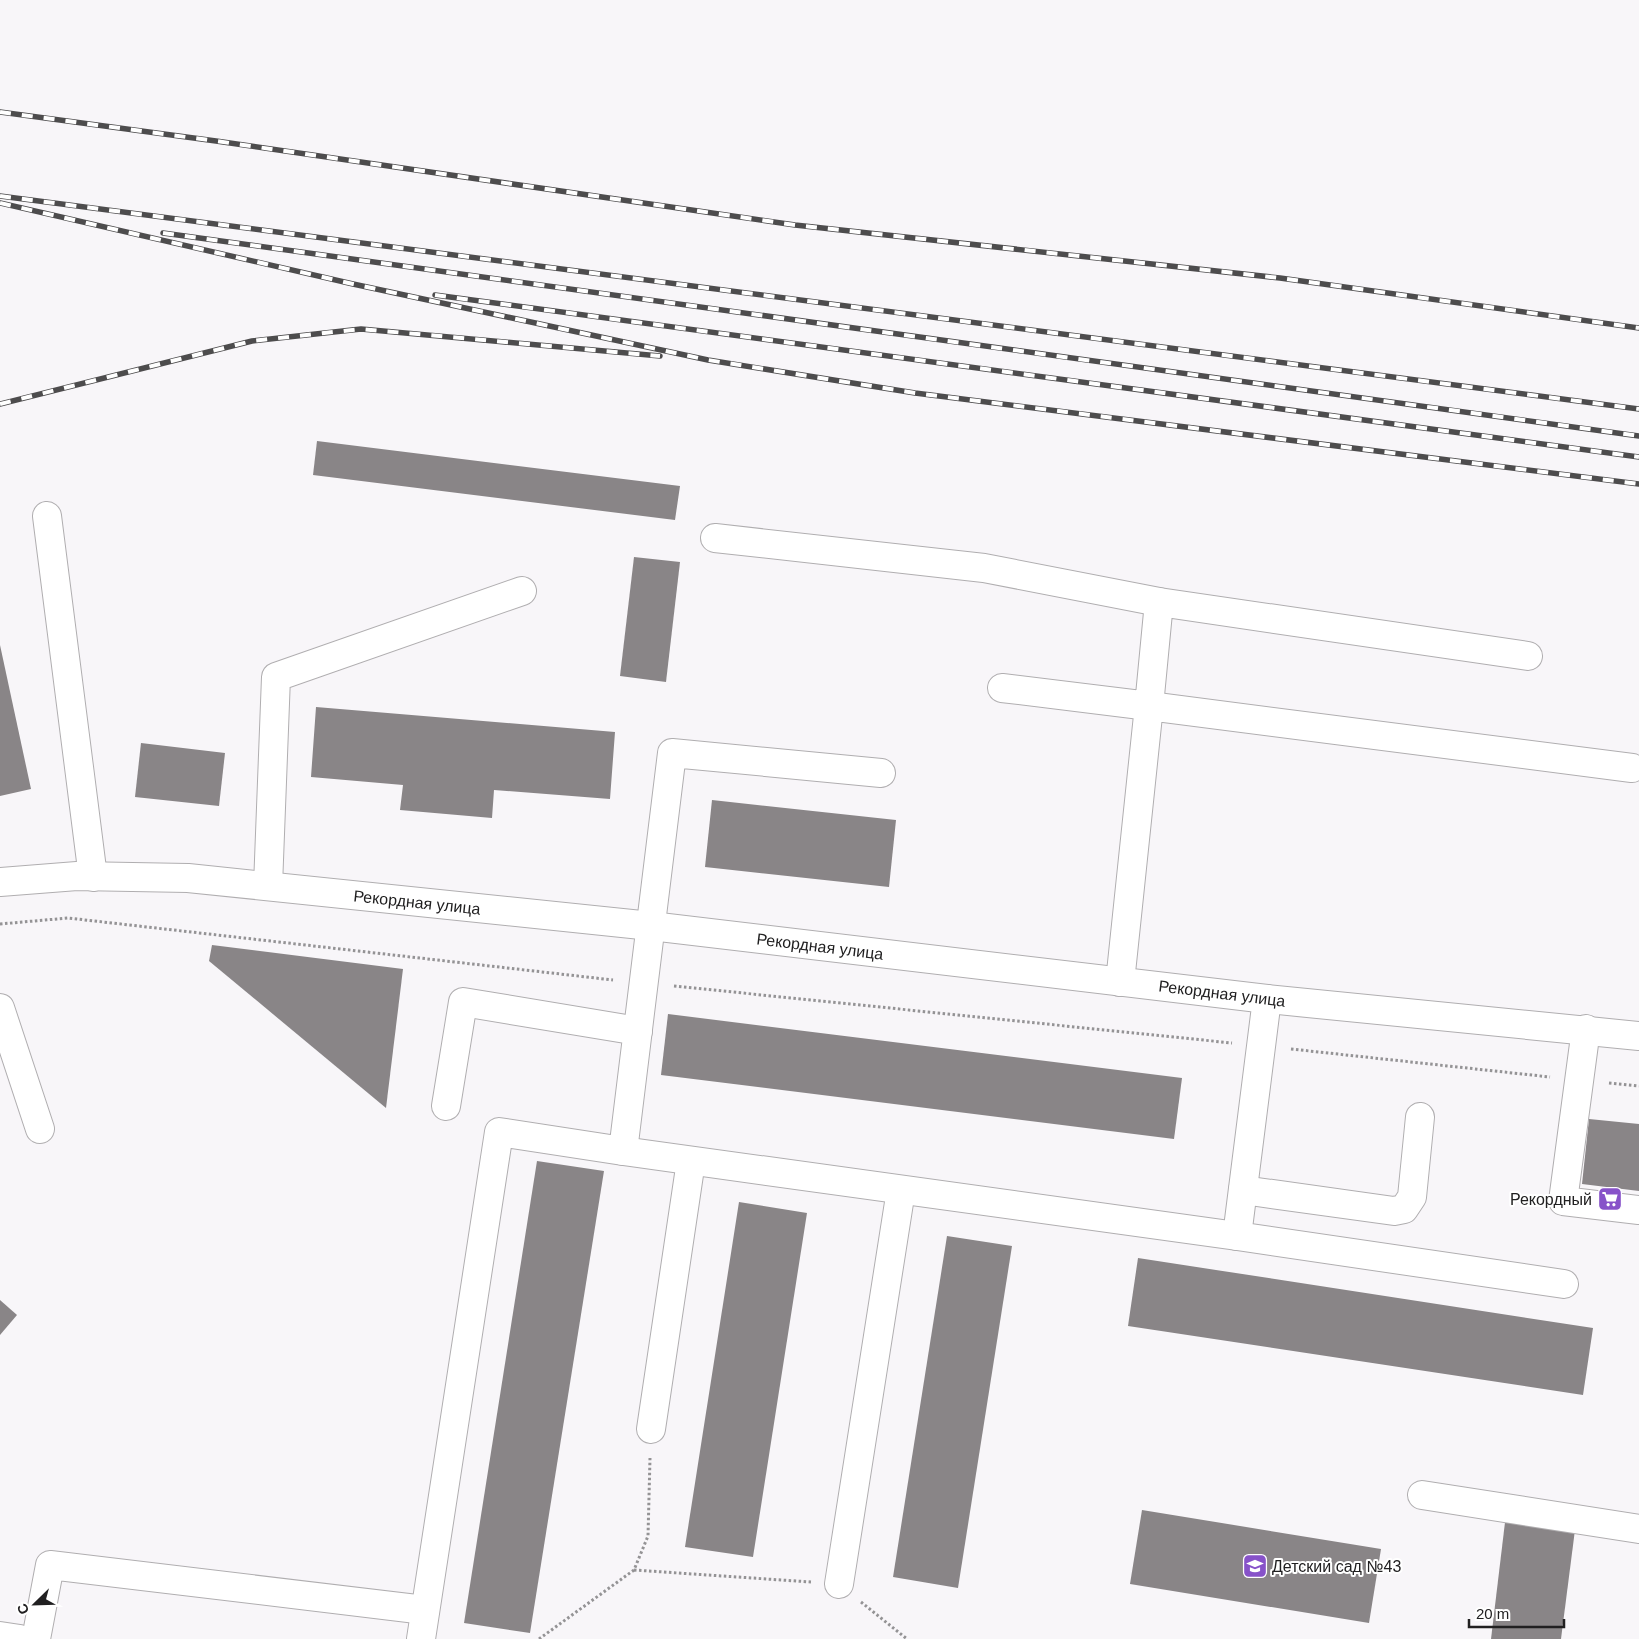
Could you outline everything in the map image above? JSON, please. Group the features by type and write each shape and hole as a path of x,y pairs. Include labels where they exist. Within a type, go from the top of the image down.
{"main road":[{"path":"47,516 93,876"},
{"path":"715,538 984,568 1159,602 1528,656"},
{"path":"268,886 276,677 522,591"},
{"path":"1120,982 1159,602"},
{"path":"1002,688 1632,768"},
{"path":"623,1151 672,753 881,773"},
{"name":"Рекордная улица","path":"0,882 93,876 188,878 651,926 1267,999 1586,1029 1639,1036"},
{"path":"1237,1236 1267,999"},
{"path":"446,1106 463,1002 638,1031"},
{"path":"0,1008 40,1129"},
{"path":"1586,1029 1563,1200 1639,1210"},
{"path":"1243,1190 1394,1211 1404,1209 1412,1197 1420,1117"},
{"path":"421,1639 499,1132 691,1161 1237,1236 1564,1284"},
{"path":"651,1429 691,1161"},
{"path":"838,1584 901,1190"},
{"path":"1422,1495 1639,1529"},
{"path":"36,1639 50,1565 425,1610"},
{"path":"0,1636 20,1639"}],"path":[{"path":"0,924 68,918 644,983 1639,1086"},
{"path":"539,1639 634,1570 648,1536 651,1429"},
{"path":"634,1570 838,1584 907,1639"}],"building":[{"path":"317,441 680,486 675,520 313,475"},
{"path":"634,557 680,562 666,682 620,676"},
{"path":"0,645 31,789 0,796"},
{"path":"316,707 615,732 610,799 494,790 492,818 400,810 403,785 311,777"},
{"path":"141,743 225,753 219,806 135,797"},
{"path":"712,800 896,820 889,887 705,867"},
{"path":"212,945 403,969 386,1108 209,961"},
{"path":"668,1014 1182,1078 1174,1139 661,1075"},
{"path":"1589,1119 1639,1124 1639,1191 1582,1184"},
{"path":"537,1161 604,1171 530,1633 464,1623"},
{"path":"739,1202 807,1213 753,1557 685,1547"},
{"path":"947,1236 1012,1246 958,1588 893,1577"},
{"path":"1138,1258 1593,1328 1583,1395 1128,1326"},
{"path":"0,1300 17,1315 0,1335"},
{"name":"Детский сад №43","path":"1142,1510 1381,1549 1369,1623 1130,1584"},
{"path":"1506,1514 1576,1522 1561,1639 1491,1639"}],"railway":[{"path":"0,112 216,141 795,225 1280,278 1639,328"},
{"path":"0,196 1639,409"},
{"path":"0,203 353,284 708,360 915,393 1639,484"},
{"path":"163,233 1639,436"},
{"path":"435,295 1639,457"},
{"path":"0,404 252,341 361,329 660,356"}],"place":[{"name":"Рекордный","path":"1610,1199"},
{"name":"Детский сад №43","path":"1255,1566"}]}
